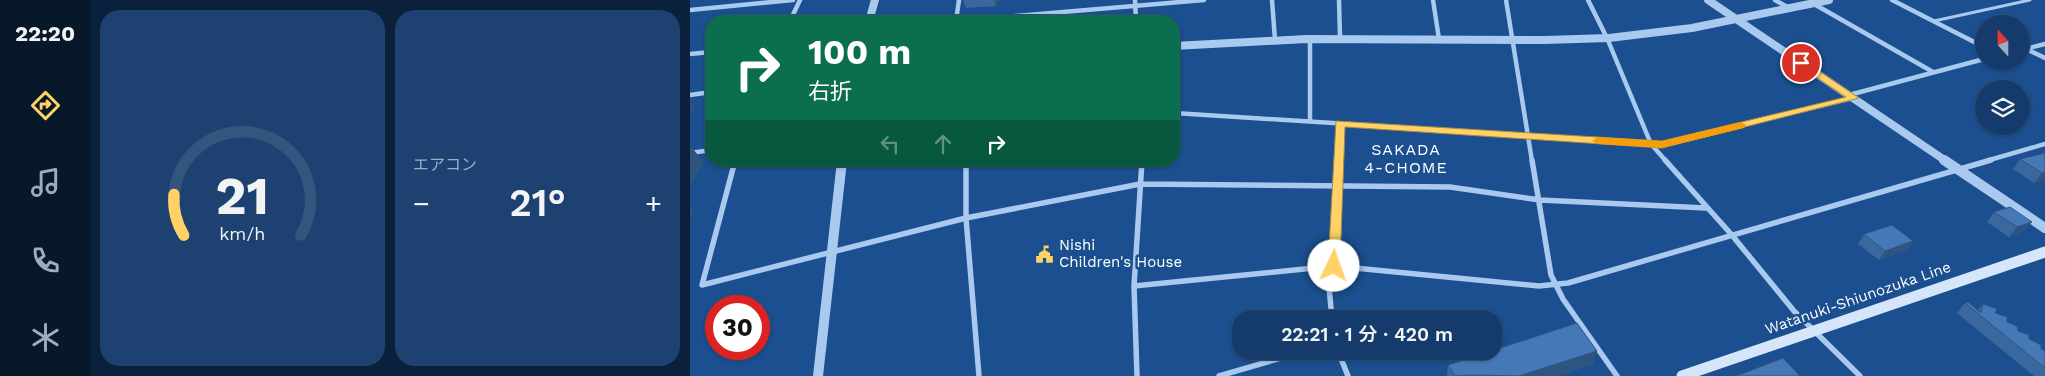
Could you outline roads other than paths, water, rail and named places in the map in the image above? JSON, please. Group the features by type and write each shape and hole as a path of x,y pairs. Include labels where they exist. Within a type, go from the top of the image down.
{"main road":[{"name":"Watanuki-Shiunozuka Line","path":"1682,376 2045,252"}],"street":[{"path":"690,10 793,0"},
{"path":"793,15 800,0"},
{"path":"871,15 875,0"},
{"path":"958,15 959,0"},
{"path":"1135,0 1136,15"},
{"path":"1024,15 1204,0"},
{"path":"1272,0 1275,40"},
{"path":"1339,0 1340,38"},
{"path":"1433,0 1439,39"},
{"path":"1506,0 1551,275 1555,285 1617,376"},
{"path":"1588,0 1607,38 1651,144 1731,234 1813,331 1860,376"},
{"path":"1708,0 2045,228"},
{"path":"1775,0 1789,8"},
{"path":"1180,46 1340,38 1512,40 1607,38 1680,30 1829,0"},
{"path":"1892,0 1975,42"},
{"path":"1814,3 1933,72"},
{"path":"1310,39 1310,120"},
{"path":"2030,48 2045,44"},
{"path":"2030,52 2045,58"},
{"path":"690,54 705,53"},
{"path":"1180,113 1310,120 1340,124 1662,144 1852,96 1975,61"},
{"path":"690,95 705,93"},
{"path":"1331,310 1328,276 1334,266 1340,124"},
{"path":"1134,286 1334,266 1539,286 1568,284 1731,234 2045,144"},
{"path":"690,153 705,151"},
{"path":"733,167 702,284 966,218 1140,184 1338,188 1450,187 1540,200 1706,208"},
{"path":"818,376 841,167"},
{"path":"966,167 966,218 979,376"},
{"path":"1137,376 1134,286 1141,167"},
{"path":"1219,376 1274,360"},
{"path":"1342,360 1348,376"}],"lane":[{"path":"1934,22 2030,0"}],"place":[{"name":"Nishi Children's House","path":"1045,254"}],"district":[{"name":"SAKADA 4-CHOME","path":"1406,158"}]}
